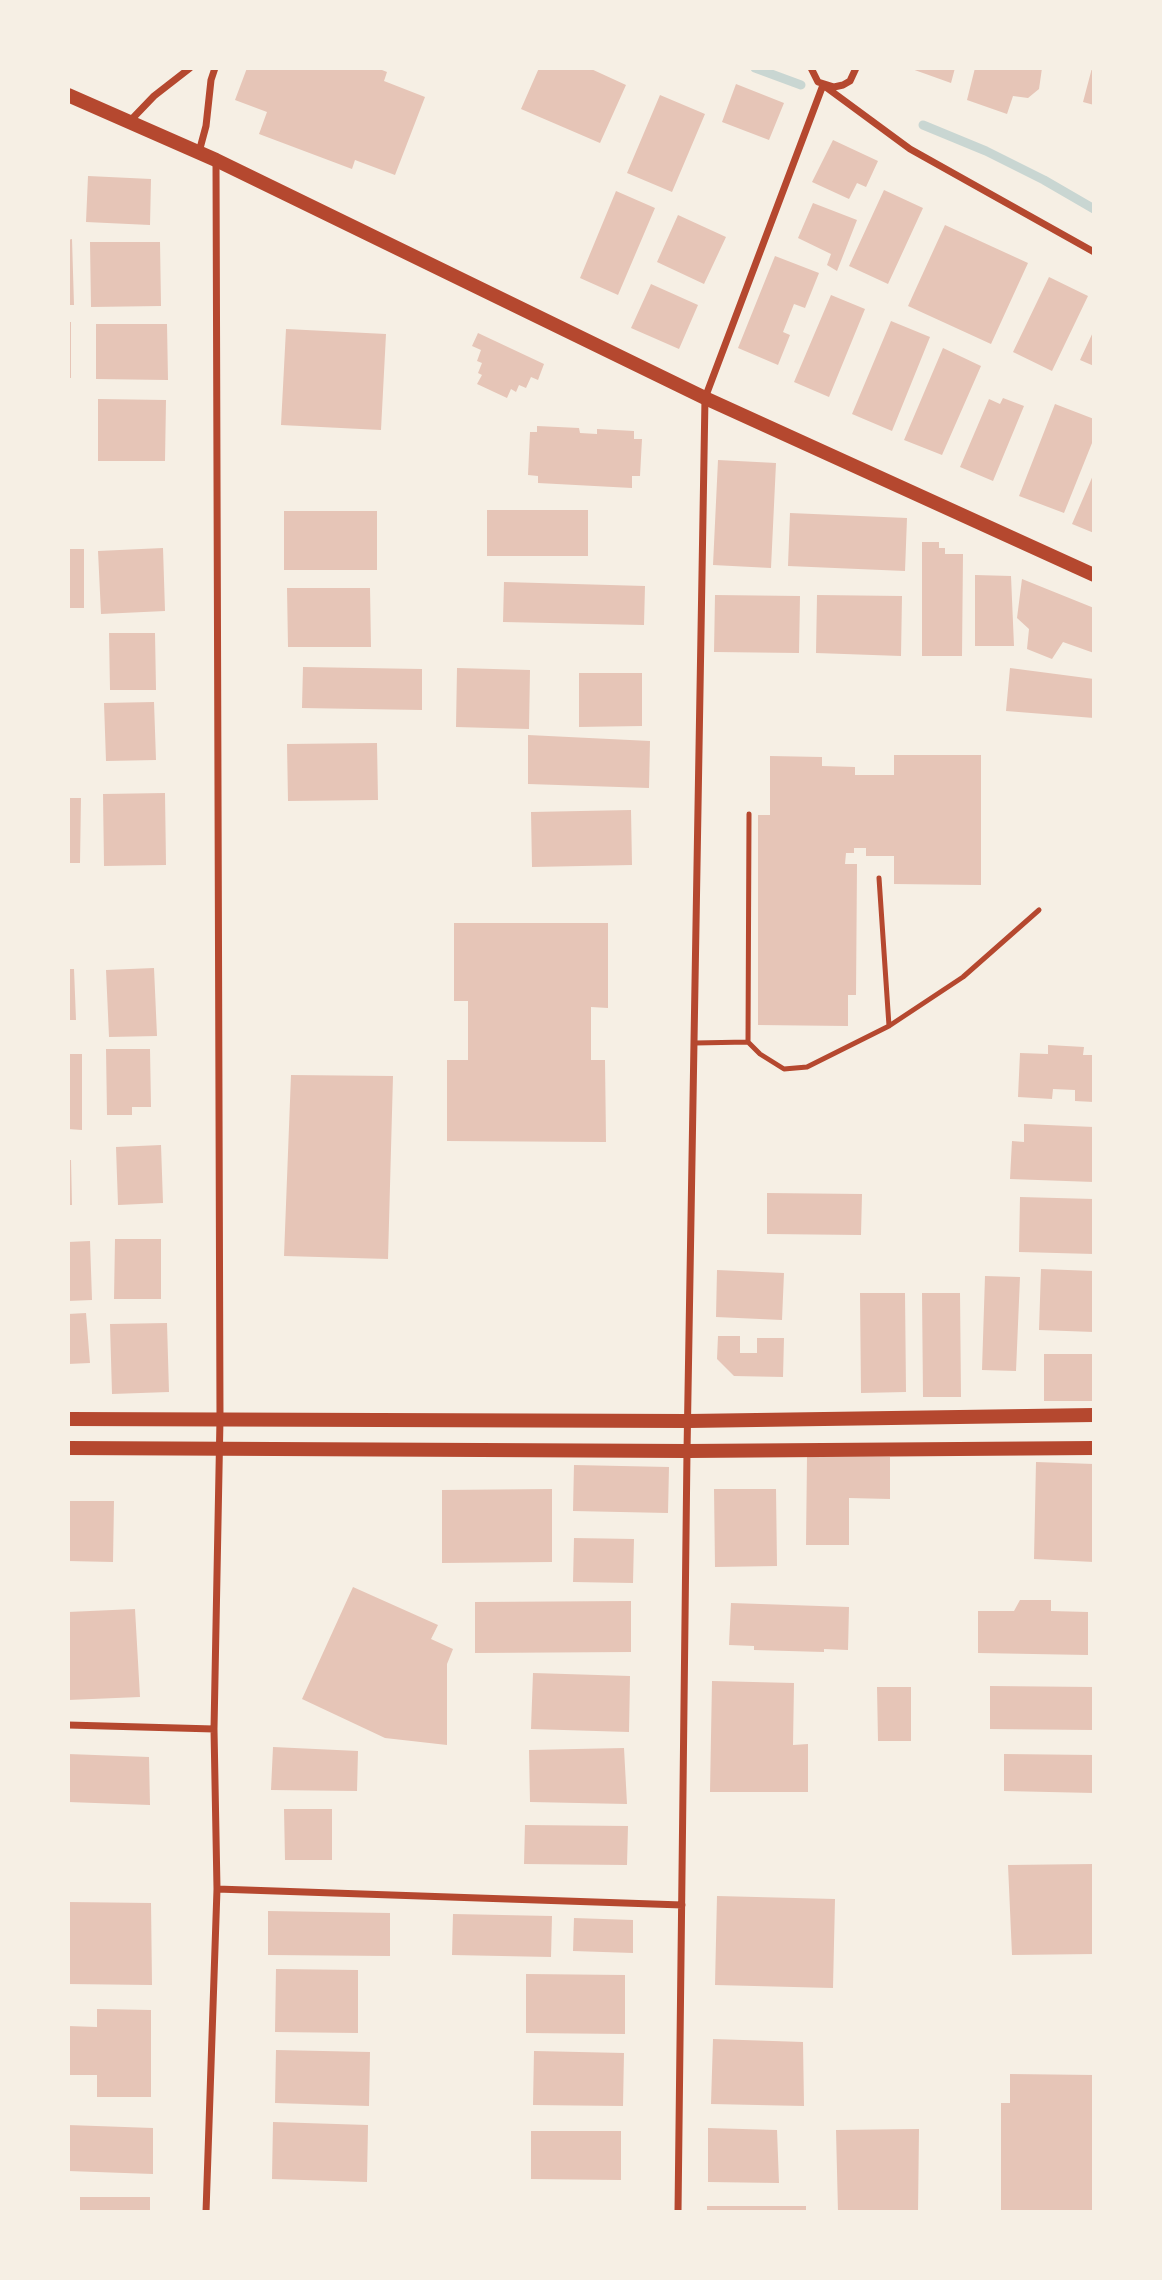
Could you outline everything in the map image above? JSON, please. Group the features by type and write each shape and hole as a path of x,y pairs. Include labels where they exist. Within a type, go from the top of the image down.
{"main road":[{"path":"68,95 216,160 705,398 1094,575"},
{"path":"68,1419 689,1421 1094,1415"},
{"path":"68,1448 687,1451 1094,1448"}],"street":[{"path":"130,121 154,96 190,68"},
{"path":"199,153 215,68"},
{"path":"805,68 812,71 823,85 910,149 1094,252"},
{"path":"823,85 844,85 850,81 856,68"},
{"path":"678,2212 687,1451 705,398 823,85"},
{"path":"206,2212 217,1889 214,1729 220,1419 216,160"},
{"path":"68,1725 214,1729"},
{"path":"217,1889 682,1905"}],"lane":[{"path":"749,814 748,1042 760,1054 784,1069 807,1067 889,1026 963,977 1039,910"},
{"path":"879,878 889,1026"},
{"path":"695,1044 748,1042"}],"building":[{"path":"247,68 377,68 387,72 384,81 425,97 395,175 355,160 352,169 259,134 267,112 235,100"},
{"path":"539,68 589,68 626,85 600,143 521,109"},
{"path":"909,68 955,68 951,83"},
{"path":"975,68 1042,68 1039,89 1028,98 1013,96 1007,114 967,100"},
{"path":"1094,68 1094,105 1083,102"},
{"path":"736,84 784,103 769,140 722,122"},
{"path":"660,95 705,114 672,192 627,173"},
{"path":"833,140 878,161 866,187 857,183 849,199 812,182"},
{"path":"88,176 151,179 150,225 86,222"},
{"path":"884,190 923,208 888,284 849,266"},
{"path":"616,191 655,208 618,295 580,278"},
{"path":"813,203 857,220 837,271 827,265 831,254 798,238"},
{"path":"678,215 726,237 704,284 657,262"},
{"path":"945,225 1028,263 991,344 908,306"},
{"path":"72,239 74,305 68,305 68,240"},
{"path":"90,242 160,242 161,306 91,307"},
{"path":"775,256 819,273 805,308 794,304 783,332 790,335 778,365 738,348"},
{"path":"1049,277 1088,296 1052,371 1013,352"},
{"path":"651,284 698,305 679,349 631,328"},
{"path":"831,295 865,309 829,397 794,382"},
{"path":"891,321 930,337 892,431 852,414"},
{"path":"68,322 71,322 71,378 68,378"},
{"path":"96,324 167,324 168,380 96,379"},
{"path":"286,329 386,334 381,430 281,425"},
{"path":"1094,330 1094,366 1080,360"},
{"path":"478,333 544,364 538,380 531,377 526,388 519,385 516,392 511,389 507,398 477,384 482,375 478,373 482,363 477,361 481,350 472,346"},
{"path":"943,348 981,366 942,455 904,440"},
{"path":"1003,398 1024,406 993,481 960,467 989,399 1000,404"},
{"path":"98,399 166,400 165,461 98,461"},
{"path":"1055,404 1094,419 1094,438 1064,513 1019,496"},
{"path":"537,426 579,428 580,433 597,434 597,429 634,431 634,439 642,439 640,476 632,476 632,488 538,483 538,476 528,475 530,432 537,432"},
{"path":"718,460 776,463 771,568 713,565"},
{"path":"1094,473 1094,533 1072,524"},
{"path":"487,510 588,510 588,556 487,556"},
{"path":"284,511 377,511 377,570 284,570"},
{"path":"790,513 907,518 905,571 788,566"},
{"path":"922,542 939,542 939,548 945,548 945,554 963,554 962,656 922,656"},
{"path":"163,548 165,611 101,614 98,551"},
{"path":"68,549 84,549 84,608 68,608"},
{"path":"975,575 1011,576 1014,646 975,646"},
{"path":"1022,579 1094,608 1094,653 1063,642 1052,659 1027,649 1029,629 1017,618"},
{"path":"504,582 645,586 644,625 503,622"},
{"path":"287,588 370,588 371,647 288,647"},
{"path":"715,595 800,596 799,653 714,652"},
{"path":"817,595 902,596 901,656 816,653"},
{"path":"109,633 155,633 156,690 110,690"},
{"path":"303,667 422,669 422,710 302,708"},
{"path":"457,668 530,670 529,729 456,727"},
{"path":"1010,668 1094,679 1094,718 1006,711"},
{"path":"579,673 642,673 642,726 579,727"},
{"path":"154,702 156,760 106,761 104,703"},
{"path":"528,735 650,741 649,788 528,784"},
{"path":"377,743 378,800 288,801 287,744"},
{"path":"894,755 981,755 981,885 894,884 894,856 866,856 866,848 854,848 854,853 846,853 845,864 857,864 856,995 848,995 848,1026 758,1025 758,815 770,815 770,756 822,757 822,766 855,767 855,775 894,775"},
{"path":"165,793 166,865 104,866 103,794"},
{"path":"68,798 81,798 80,863 68,863"},
{"path":"631,810 632,865 532,867 531,812"},
{"path":"454,923 608,923 608,1008 591,1007 591,1060 605,1060 606,1142 447,1141 447,1060 468,1060 468,1001 454,1001"},
{"path":"154,968 157,1036 109,1037 106,970"},
{"path":"68,969 74,969 76,1020 68,1020"},
{"path":"1048,1045 1084,1047 1083,1055 1094,1055 1094,1102 1075,1101 1075,1090 1053,1089 1052,1099 1018,1097 1020,1053 1048,1054"},
{"path":"106,1049 150,1049 151,1107 132,1107 132,1115 107,1115"},
{"path":"68,1054 82,1054 82,1130 68,1129"},
{"path":"291,1075 393,1076 388,1259 284,1256"},
{"path":"1024,1124 1094,1127 1094,1182 1010,1179 1012,1141 1024,1142"},
{"path":"161,1145 163,1203 118,1205 116,1147"},
{"path":"68,1160 71,1160 72,1205 68,1205"},
{"path":"767,1193 862,1194 861,1235 767,1234"},
{"path":"1020,1197 1094,1199 1094,1254 1019,1252"},
{"path":"115,1239 161,1239 161,1299 114,1299"},
{"path":"90,1241 92,1300 68,1301 68,1242"},
{"path":"1041,1269 1094,1271 1094,1332 1039,1330"},
{"path":"717,1270 784,1273 782,1320 716,1317"},
{"path":"985,1276 1020,1277 1016,1371 982,1370"},
{"path":"860,1293 905,1293 906,1392 861,1393"},
{"path":"922,1293 960,1293 961,1397 923,1397"},
{"path":"86,1313 90,1363 68,1364 68,1314"},
{"path":"167,1323 169,1392 112,1394 110,1324"},
{"path":"718,1336 740,1336 740,1353 757,1353 757,1338 784,1338 783,1377 734,1376 717,1359"},
{"path":"1044,1354 1094,1354 1094,1401 1044,1401"},
{"path":"807,1457 890,1457 890,1499 849,1498 849,1545 806,1545"},
{"path":"1036,1462 1094,1464 1094,1562 1034,1559"},
{"path":"574,1465 669,1467 668,1513 573,1511"},
{"path":"552,1489 552,1562 442,1563 442,1490"},
{"path":"714,1489 776,1489 777,1566 715,1567"},
{"path":"68,1501 114,1501 113,1562 68,1561"},
{"path":"574,1538 634,1539 633,1583 573,1582"},
{"path":"353,1587 438,1625 431,1639 453,1649 447,1664 447,1745 385,1738 302,1699"},
{"path":"1020,1600 1051,1600 1051,1611 1088,1612 1088,1655 978,1653 978,1611 1014,1611"},
{"path":"631,1601 631,1652 475,1653 475,1602"},
{"path":"731,1603 849,1607 848,1650 754,1650 754,1646 729,1645"},
{"path":"135,1609 140,1697 68,1700 68,1612"},
{"path":"533,1673 630,1676 629,1732 531,1729"},
{"path":"712,1681 794,1683 793,1745 808,1744 808,1792 710,1792"},
{"path":"990,1686 1094,1687 1094,1730 990,1729"},
{"path":"877,1687 911,1687 911,1741 878,1741"},
{"path":"273,1747 358,1751 357,1791 271,1790"},
{"path":"624,1748 627,1804 530,1802 529,1750"},
{"path":"68,1754 149,1757 150,1805 68,1802"},
{"path":"1004,1754 1094,1755 1094,1793 1004,1791"},
{"path":"284,1809 332,1809 332,1860 285,1860"},
{"path":"525,1825 628,1826 627,1865 524,1864"},
{"path":"1094,1864 1094,1954 1012,1955 1008,1865"},
{"path":"717,1896 835,1899 833,1988 715,1985"},
{"path":"68,1902 151,1903 152,1985 68,1984"},
{"path":"268,1911 390,1913 390,1956 268,1955"},
{"path":"453,1914 552,1916 551,1957 452,1955"},
{"path":"574,1918 633,1920 633,1953 573,1951"},
{"path":"276,1969 358,1970 358,2033 275,2032"},
{"path":"526,1974 625,1975 625,2034 526,2033"},
{"path":"97,2009 151,2010 151,2097 97,2097 97,2075 68,2075 68,2026 97,2027"},
{"path":"713,2039 803,2042 804,2106 711,2104"},
{"path":"276,2050 370,2052 369,2106 275,2103"},
{"path":"534,2051 624,2053 623,2106 533,2105"},
{"path":"1010,2074 1094,2075 1094,2212 1001,2212 1001,2103 1010,2103"},
{"path":"273,2122 368,2125 367,2182 272,2179"},
{"path":"68,2125 153,2128 153,2174 68,2171"},
{"path":"708,2128 777,2130 779,2183 708,2182"},
{"path":"919,2129 918,2212 838,2212 836,2130"},
{"path":"531,2131 621,2131 621,2180 531,2179"},
{"path":"80,2197 150,2197 150,2212 80,2212"},
{"path":"707,2206 806,2206 806,2212 707,2212"}],"waterway":[{"path":"755,68 801,85"},
{"path":"923,125 986,151 1094,209"}]}
